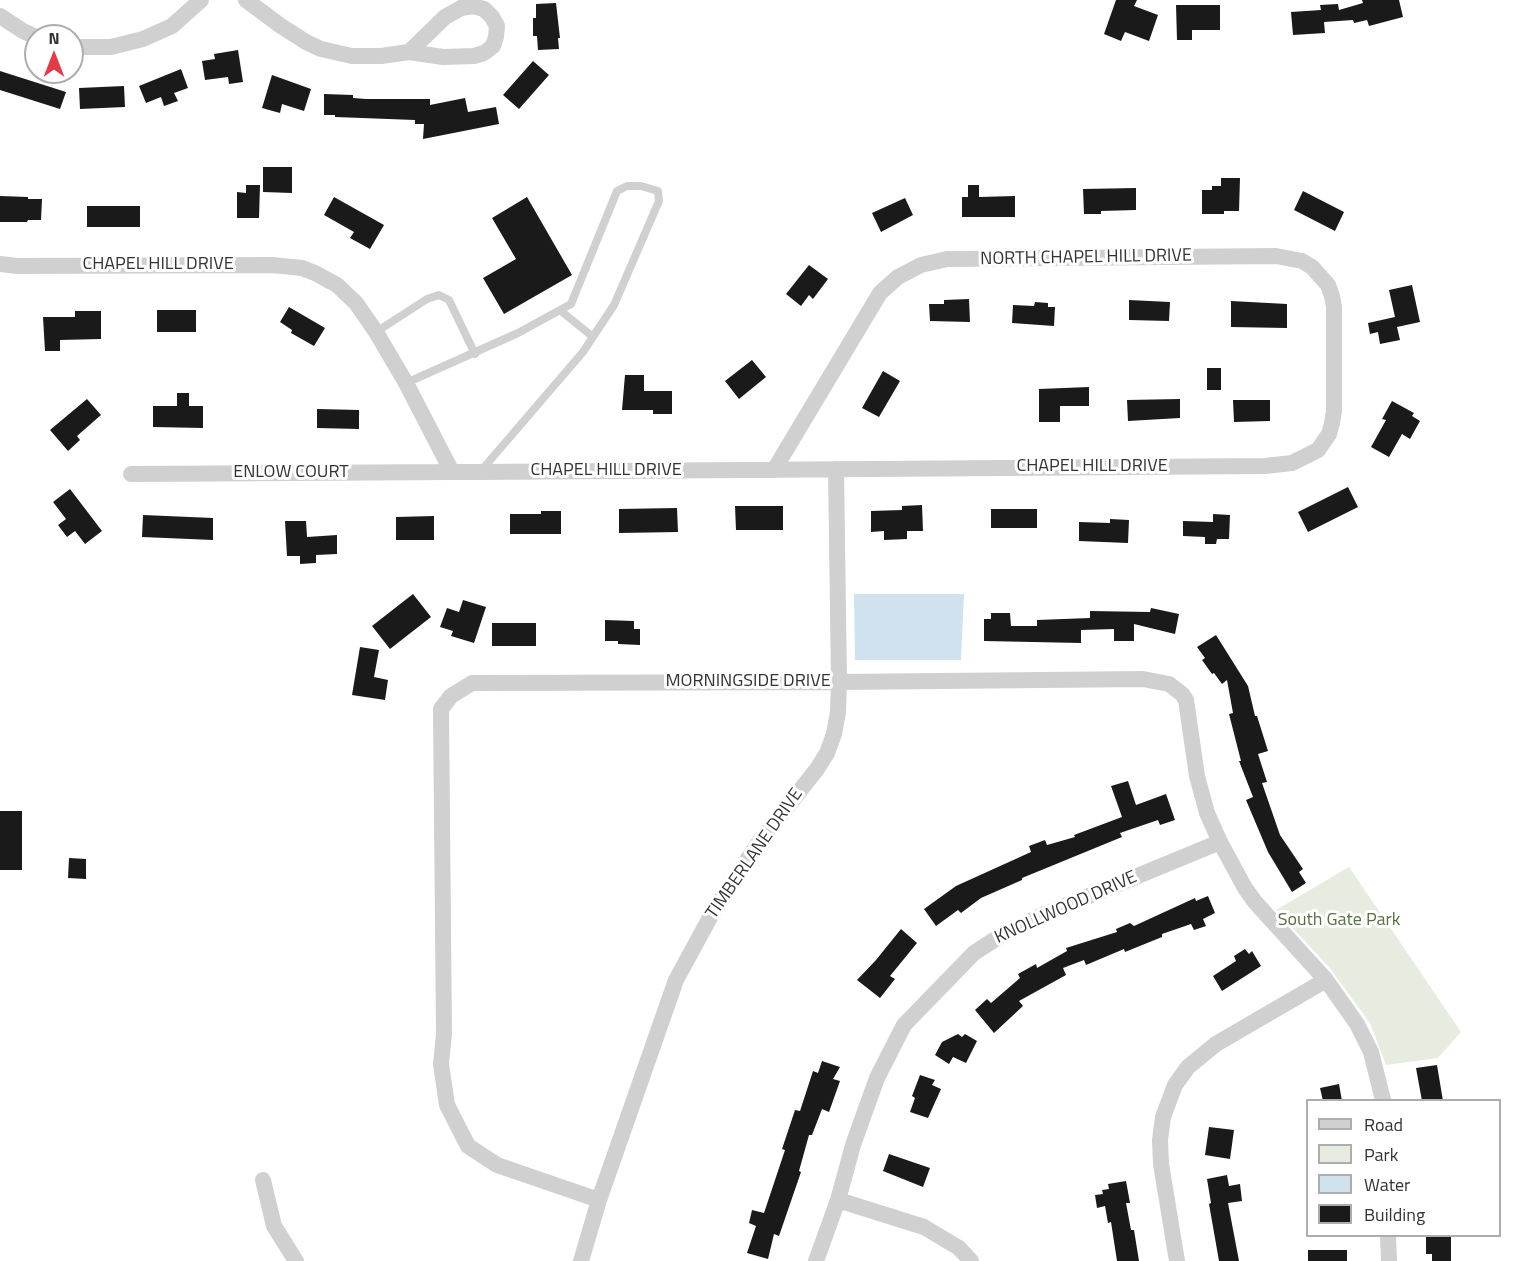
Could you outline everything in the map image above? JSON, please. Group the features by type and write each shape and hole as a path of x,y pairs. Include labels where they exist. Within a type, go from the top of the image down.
{"street":[{"path":"84,47 111,47 143,39 171,26 201,0"},
{"path":"246,0 294,36 321,49 352,56 368,57 409,52 443,57 474,56 484,53 493,46 496,26 492,17 484,9 473,6 461,8 445,17 409,52"},
{"path":"0,16 24,32"},
{"name":"NORTH CHAPEL HILL DRIVE","path":"774,470 880,293 910,270 947,259 1276,256 1302,261 1312,267 1328,285 1334,308 1334,411 1329,434 1318,450"},
{"name":"CHAPEL HILL DRIVE","path":"0,264 17,266 255,264 302,268 325,277 348,294 376,332 452,472 1265,466 1292,463 1318,450"},
{"name":"TIMBERLANE DRIVE","path":"580,1261 676,980 713,912 757,846 827,753 834,734 838,712 839,682 836,470"},
{"name":"ENLOW COURT","path":"131,474 452,472"},
{"name":"MORNINGSIDE DRIVE","path":"599,1200 497,1165 468,1146 447,1105 441,1064 444,1034 441,709 451,696 472,683 1143,679 1169,684 1186,700 1197,776 1220,842 1245,888 1260,908 1326,980 1348,1010 1368,1045 1383,1099"},
{"name":"KNOLLWOOD DRIVE","path":"816,1261 838,1200 853,1145 876,1078 904,1025 974,953 997,938 1038,917 1220,842"},
{"path":"1177,1261 1161,1164 1160,1140 1163,1117 1175,1085 1188,1067 1216,1044 1326,980"},
{"path":"263,1180 274,1226 296,1261"},
{"path":"838,1200 924,1227 959,1248 971,1261"},
{"path":"1388,1237 1389,1261"}],"lane":[{"path":"406,384 475,354 571,304 617,191 627,186 641,186 658,191 660,201 614,305 576,361 480,472"},
{"path":"376,332 439,295 449,300 475,354"},
{"path":"561,311 593,337"}],"green space":[{"name":"South Gate Park","path":"1349,867 1461,1032 1438,1058 1386,1065 1370,1023 1329,967 1276,910"}],"water":[{"path":"854,594 964,594 961,660 855,660"}],"building":[{"path":"1116,0 1137,0 1134,6 1158,15 1149,41 1125,32 1121,41 1104,34"},
{"path":"1362,0 1399,0 1403,17 1369,26 1367,20 1354,23 1353,20 1324,22 1325,33 1293,35 1291,12 1321,10 1320,5 1338,4 1339,10 1363,3"},
{"path":"556,3 559,49 538,50 537,36 533,36 536,4"},
{"path":"1176,5 1220,5 1220,30 1192,30 1192,40 1177,40"},
{"path":"238,50 243,82 229,84 228,77 205,80 202,61 215,59 214,54"},
{"path":"533,61 549,75 519,109 503,95"},
{"path":"181,69 188,88 174,93 178,101 164,106 161,97 146,103 139,86"},
{"path":"0,71 24,79 24,84 41,84 66,92 60,109 0,90"},
{"path":"272,75 311,89 304,111 282,104 280,113 262,108"},
{"path":"124,86 125,107 80,109 79,88"},
{"path":"324,94 353,95 353,98 366,99 430,99 430,105 465,98 468,112 496,107 499,124 423,139 424,124 415,124 415,120 324,115"},
{"path":"263,167 292,167 292,193 263,192"},
{"path":"1221,178 1240,178 1239,211 1202,214 1202,190 1212,190 1212,186 1221,186"},
{"path":"246,185 260,185 259,218 237,218 237,192 246,193"},
{"path":"968,185 979,185 979,197 1015,196 1015,217 962,217 962,197 968,197"},
{"path":"1136,188 1136,210 1084,214 1083,189"},
{"path":"1303,191 1344,212 1335,231 1294,210"},
{"path":"0,196 42,199 41,220 0,222"},
{"path":"334,197 384,225 370,249 350,238 354,232 324,215"},
{"path":"527,197 572,275 504,314 483,278 516,259 492,218"},
{"path":"905,198 913,215 881,232 872,213"},
{"path":"87,206 140,206 140,227 87,227"},
{"path":"809,265 828,279 813,299 809,295 801,306 786,294"},
{"path":"1412,285 1420,322 1397,327 1400,340 1380,344 1378,332 1370,334 1368,323 1395,317 1389,290"},
{"path":"969,299 970,322 930,321 929,304 944,304 944,300"},
{"path":"1129,300 1170,302 1169,321 1129,320"},
{"path":"1231,301 1287,304 1287,328 1231,327"},
{"path":"1035,302 1048,303 1048,307 1055,307 1054,326 1012,323 1013,305 1034,306"},
{"path":"289,307 325,328 314,346 291,333 292,330 280,322"},
{"path":"157,310 196,310 196,332 157,332"},
{"path":"75,311 101,311 101,339 60,340 60,351 45,351 43,317 75,317"},
{"path":"752,360 766,377 739,399 725,381"},
{"path":"1207,368 1221,368 1221,390 1207,390"},
{"path":"883,371 900,381 879,417 862,408"},
{"path":"625,375 644,375 644,391 672,391 672,414 653,414 653,410 622,410"},
{"path":"1089,387 1089,406 1060,406 1060,422 1039,422 1039,389"},
{"path":"177,393 189,393 189,406 203,406 203,428 153,427 153,406 177,406"},
{"path":"87,399 101,415 77,436 80,440 68,451 50,430"},
{"path":"1180,399 1180,418 1128,421 1127,400"},
{"path":"1233,400 1270,400 1270,421 1234,422"},
{"path":"1392,401 1414,413 1412,416 1420,421 1410,439 1402,434 1389,457 1371,447 1386,420 1382,419"},
{"path":"317,409 359,410 359,429 317,428"},
{"path":"1348,487 1358,507 1308,532 1298,512"},
{"path":"70,489 102,531 85,544 75,531 67,537 58,525 66,519 53,502"},
{"path":"922,505 923,531 907,531 907,539 884,540 884,531 871,532 871,511 902,510 902,506"},
{"path":"735,506 783,506 783,530 736,530"},
{"path":"677,508 678,532 619,533 619,509"},
{"path":"991,509 1037,509 1037,528 991,528"},
{"path":"541,511 561,511 561,534 510,534 510,514 541,514"},
{"path":"1213,514 1230,515 1229,539 1217,539 1216,544 1205,544 1205,537 1183,536 1183,521 1213,522"},
{"path":"143,515 213,518 213,540 142,537"},
{"path":"434,516 434,540 396,540 396,517"},
{"path":"1110,519 1129,520 1128,543 1079,541 1079,522 1110,523"},
{"path":"285,521 306,521 307,537 337,535 337,554 316,555 316,563 300,564 300,556 287,556"},
{"path":"413,594 431,617 390,649 372,626"},
{"path":"463,600 486,607 474,643 451,636 453,631 440,627 447,608 459,612"},
{"path":"1151,608 1179,614 1175,634 1134,624 1134,641 1114,641 1114,629 1081,630 1081,643 984,641 984,619 991,619 991,613 1010,613 1011,626 1037,626 1037,620 1090,618 1090,611 1150,612"},
{"path":"605,620 634,621 634,629 640,629 640,645 605,641"},
{"path":"492,623 536,623 536,646 492,646"},
{"path":"1216,635 1248,686 1255,716 1257,716 1268,751 1258,754 1267,782 1262,783 1280,835 1303,869 1299,872 1306,883 1292,892 1268,852 1246,800 1253,797 1239,761 1241,761 1229,714 1233,713 1227,680 1222,684 1214,673 1212,674 1202,660 1205,658 1197,647"},
{"path":"360,647 379,650 374,677 388,680 385,700 352,695"},
{"path":"1128,781 1136,805 1166,794 1175,820 1160,825 1158,820 1120,833 1122,837 1022,878 981,898 961,913 958,910 936,926 924,909 956,886 1031,852 1029,846 1045,840 1047,845 1075,837 1074,835 1122,817 1111,786"},
{"path":"0,811 22,811 22,870 0,870"},
{"path":"69,858 86,859 86,879 68,878"},
{"path":"1208,896 1215,913 1203,919 1206,926 1194,930 1191,924 1162,934 1162,937 1125,952 1124,949 1086,965 1084,960 1063,968 1066,975 1019,1001 1023,1006 994,1033 975,1010 987,999 991,1003 1020,978 1018,974 1036,964 1037,968 1067,951 1066,948 1117,932 1116,929 1130,923 1134,926 1195,898 1196,901"},
{"path":"901,929 917,943 890,976 895,979 880,998 857,980"},
{"path":"1245,949 1249,954 1252,951 1261,966 1222,991 1213,976 1236,961 1234,956"},
{"path":"958,1034 962,1037 965,1034 977,1041 966,1063 953,1057 949,1064 935,1055 942,1042"},
{"path":"822,1061 840,1067 833,1079 840,1081 829,1112 822,1109 812,1135 809,1135 799,1171 801,1172 779,1236 774,1234 768,1259 747,1253 756,1226 749,1223 752,1210 764,1213 785,1150 782,1149 795,1110 800,1111 813,1071 818,1073"},
{"path":"1437,1065 1443,1099 1422,1099 1416,1068"},
{"path":"920,1075 935,1080 932,1085 941,1089 928,1118 910,1112 915,1098 912,1096"},
{"path":"1339,1084 1342,1099 1323,1099 1320,1088"},
{"path":"1209,1127 1234,1130 1230,1159 1205,1155"},
{"path":"889,1154 930,1168 923,1187 883,1171"},
{"path":"1227,1175 1229,1186 1240,1184 1242,1201 1228,1203 1239,1261 1219,1261 1209,1204 1211,1203 1207,1179"},
{"path":"1126,1181 1130,1203 1126,1203 1131,1230 1134,1230 1139,1261 1117,1261 1111,1222 1108,1223 1105,1206 1097,1208 1095,1195 1103,1194 1102,1190 1109,1189 1108,1184"},
{"path":"1426,1237 1451,1237 1451,1261 1432,1261 1432,1254 1426,1254"},
{"path":"1308,1250 1347,1250 1347,1261 1308,1261"}]}
